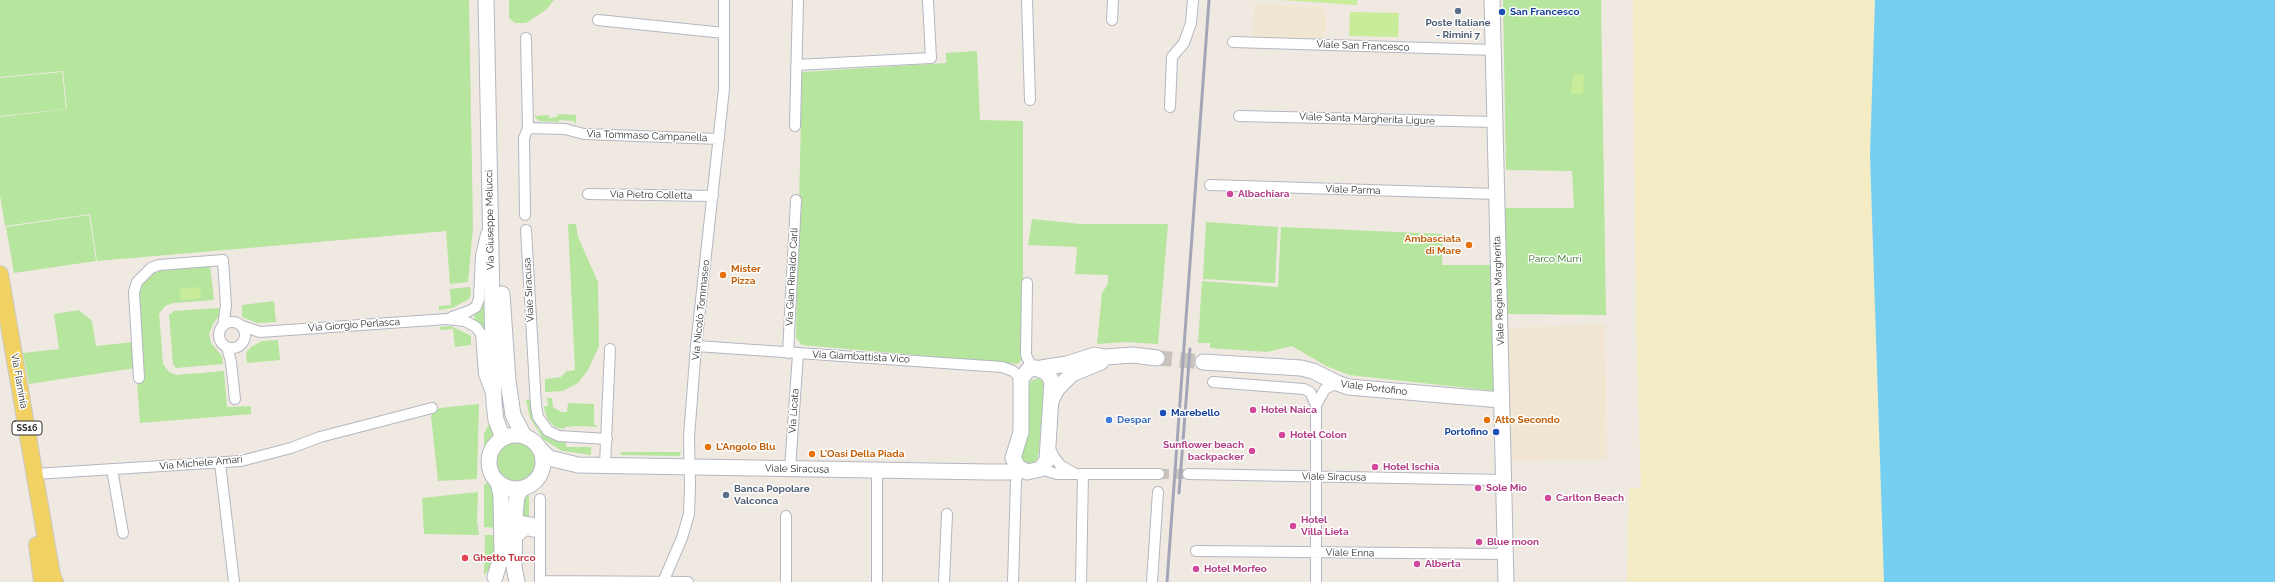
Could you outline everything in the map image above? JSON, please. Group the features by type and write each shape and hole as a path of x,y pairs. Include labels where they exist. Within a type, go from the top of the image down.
{"main road":[{"name":"Via Flaminia","path":"0,274 52,575 55,582"},
{"name":"Via Flaminia","path":"0,327 42,582"}],"street":[{"name":"Via Giuseppe Melucci","path":"486,0 494,403 496,420 503,438"},
{"name":"Via Giuseppe Melucci","path":"495,0 503,335 513,415 524,436"},
{"name":"Via Nicolò Tommaseo","path":"663,582 682,538 689,514 689,437 696,346 720,139 724,89 724,0"},
{"path":"795,126 798,0"},
{"path":"796,65 931,58 928,0"},
{"path":"1027,0 1030,100"},
{"path":"1112,20 1113,0"},
{"path":"1170,107 1172,57 1184,43 1189,30 1193,0"},
{"name":"Viale Regina Margherita","path":"1492,0 1506,582"},
{"path":"598,20 724,33"},
{"path":"525,216 524,138 528,128 526,38"},
{"name":"Viale San Francesco","path":"1233,42 1493,50"},
{"name":"Viale Santa Margherita Ligure","path":"1239,116 1495,122"},
{"name":"Via Tommaso Campanella","path":"528,128 565,129 584,134 720,139"},
{"name":"Viale Parma","path":"1210,185 1496,194"},
{"name":"Via Pietro Colletta","path":"588,194 713,196"},
{"name":"Via Gian Rinaldo Carli","path":"793,353 796,200"},
{"name":"Via Giorgio Perlasca","path":"447,319 470,311 476,307 479,299 481,256 490,219"},
{"name":"Viale Siracusa","path":"526,230 536,406 538,417 548,431 559,436 607,439"},
{"path":"139,378 134,292 137,282 143,274 159,265 223,260 226,306 223,326 219,336 227,346 231,362 235,399"},
{"path":"1013,582 1024,472 1013,458 1014,450 1021,432 1031,372 1026,355 1027,283"},
{"path":"226,306 239,324 245,336 231,362"},
{"name":"Via Giorgio Perlasca","path":"239,324 260,332 447,319 470,323 476,327 480,334 484,374 494,403"},
{"path":"223,326 228,322 239,324"},
{"name":"Via Giorgio Perlasca","path":"241,344 260,332"},
{"path":"227,346 241,344"},
{"name":"Via Giambattista Vico","path":"696,346 793,353 864,356 1002,367 1013,371 1031,372"},
{"path":"605,465 610,349"},
{"name":"Via Licata","path":"790,469 793,353"},
{"path":"1031,372 1067,364 1095,355 1105,357 1133,355 1157,358"},
{"path":"1052,399 1057,389 1072,374 1100,363 1105,357"},
{"name":"Viale Portofino","path":"1203,362 1301,368 1313,371 1337,383 1369,389 1501,400"},
{"path":"1024,472 1047,460 1052,399 1052,381 1048,373 1031,372"},
{"path":"1213,382 1304,389 1310,392 1316,405"},
{"path":"1316,582 1314,477 1316,405 1324,389 1337,383"},
{"name":"Via Michele Amari","path":"35,474 241,461 291,448 320,437 432,408"},
{"path":"516,582 514,567 514,540 517,496 528,485 543,468 541,450 534,441 524,436 513,435 503,438 491,450 489,461 491,473 498,482 512,489 528,485"},
{"path":"1048,443 1054,457 1061,466 1080,474 1081,582"},
{"name":"Viale Siracusa","path":"541,450 549,458 578,465"},
{"name":"Viale Siracusa","path":"989,472 1007,462 1014,450"},
{"path":"220,463 234,582"},
{"name":"Viale Siracusa","path":"528,485 558,468 578,465 690,466 877,471 1024,472 1057,474 1159,474"},
{"path":"112,469 123,533"},
{"path":"877,471 877,582"},
{"name":"Viale Siracusa","path":"1188,474 1503,480"},
{"path":"491,579 502,554 501,496 498,482"},
{"path":"1152,582 1158,492"},
{"path":"540,499 540,582 688,582"},
{"path":"944,582 947,514"},
{"path":"515,515 521,521 539,528"},
{"path":"786,516 786,582"},
{"path":"514,540 526,530 539,528"},
{"name":"Viale Enna","path":"1196,551 1505,554"},
{"path":"491,579 505,576 516,582"}],"shaded area":[{"path":"1254,4 1324,6 1324,9 1326,9 1326,32 1323,32 1323,40 1253,37"},
{"path":"1605,324 1607,459 1511,461 1505,328"}],"green space":[{"path":"0,0 469,0 473,228 468,282 450,284 446,231 97,261 90,214 5,226 0,195 0,117 67,109 63,71 0,77"},
{"path":"509,0 554,0 546,10 526,23 515,23 509,18"},
{"path":"1281,0 1357,0 1357,5"},
{"name":"Parco Murri","path":"1503,0 1601,0 1606,315 1507,314 1505,208 1574,208 1572,171 1506,170"},
{"path":"1350,12 1399,13 1398,37 1349,36"},
{"path":"977,51 980,120 1023,121 1023,358 1018,364 802,345 796,338 802,72 946,63 946,53"},
{"path":"62,72 66,109 0,116 0,78"},
{"path":"1573,74 1584,75 1583,94 1571,94"},
{"path":"558,114 576,115 576,124 574,121 539,121 534,116 549,115 549,118 557,117"},
{"path":"89,215 96,261 14,273 6,227"},
{"path":"1032,219 1080,224 1168,224 1158,344 1125,342 1097,344 1102,293 1108,284 1108,275 1075,274 1077,247 1028,245"},
{"path":"1206,222 1278,227 1275,283 1203,279"},
{"path":"568,224 576,224 578,237 598,282 599,346 588,370 578,383 563,391 545,392 545,379 561,377 567,371 575,370"},
{"path":"1281,227 1443,234 1442,265 1491,265 1495,391 1349,375 1326,366 1292,346 1267,352 1210,348 1210,343 1198,343 1202,281 1278,287"},
{"path":"210,264 214,300 173,303 165,306 159,314 163,364 169,372 176,375 224,371 227,407 251,406 251,414 140,423 137,381 145,379 138,293 140,285 147,276 161,268"},
{"path":"200,287 201,298 181,300 180,289"},
{"path":"470,287 471,294 469,299 452,308 439,310 439,306 451,305 450,289"},
{"path":"485,295 487,350 475,322 474,312 483,301"},
{"path":"274,301 276,322 257,323 242,317 242,305"},
{"path":"219,308 219,316 213,324 209,334 211,343 222,356 223,364 176,368 173,364 169,315 174,311"},
{"path":"79,310 92,321 96,346 133,342 135,368 29,384 23,353 59,349 54,314"},
{"path":"451,326 471,336 471,345 455,347 453,329 440,330 440,327"},
{"path":"278,340 280,360 247,363 246,353 251,347 262,341"},
{"path":"1038,378 1044,385 1039,451 1037,460 1030,464 1024,462 1021,454 1028,436 1029,385 1031,381"},
{"path":"547,398 552,398 553,407 561,412 567,412 568,403 594,404 594,425 597,425 597,427 579,426 565,427 564,429 555,427 548,420 545,412 544,406 548,406"},
{"path":"531,399 532,417 539,430 553,440 566,442 566,447 591,447 591,455 562,451 543,439 530,418 526,400"},
{"path":"479,404 477,479 438,481 431,416 434,411 440,408"},
{"path":"489,424 492,424 493,435 484,454 484,434"},
{"path":"512,443 520,443 530,448 534,455 534,469 530,476 520,481 512,481 502,476 500,473 497,466 497,458 502,448 505,446"},
{"path":"621,452 681,453 679,456 621,455"},
{"path":"489,482 494,491 495,528 484,527 484,485"},
{"path":"478,492 477,520 479,535 424,534 422,498"},
{"path":"529,492 529,518 522,515 524,495"},
{"path":"485,535 495,535 495,558 490,569 484,575"}],"sand":[{"path":"1633,0 1875,0 1870,155 1884,582 1627,582 1629,489 1641,488 1636,327"}],"water":[{"path":"1875,0 2275,0 2275,582 1884,582 1870,155"}],"tunnel":[{"path":"1157,358 1203,362"},
{"path":"1159,474 1188,474"}],"railway":[{"path":"1167,582 1209,0"},
{"path":"1179,493 1190,349"}],"place":[{"name":"Poste Italiane - Rimini 7","path":"1458,11"},
{"name":"San Francesco","path":"1502,12"},
{"name":"Albachiara","path":"1230,194"},
{"name":"Ambasciata di Mare","path":"1469,245"},
{"name":"Mister Pizza","path":"723,275"},
{"name":"Hotel Naica","path":"1253,410"},
{"name":"Marebello","path":"1163,413"},
{"name":"Despar","path":"1109,420"},
{"name":"Atto Secondo","path":"1487,420"},
{"name":"Portofino","path":"1496,432"},
{"name":"Hotel Colon","path":"1282,435"},
{"name":"L'Angolo Blu","path":"708,447"},
{"name":"Sunflower beach backpacker","path":"1252,451"},
{"name":"L'Oasi Della Piada","path":"812,454"},
{"name":"Hotel Ischia","path":"1375,467"},
{"name":"Sole Mio","path":"1478,488"},
{"name":"Banca Popolare Valconca","path":"726,495"},
{"name":"Carlton Beach","path":"1548,498"},
{"name":"Hotel Villa Lieta","path":"1293,526"},
{"name":"Blue moon","path":"1479,542"},
{"name":"Ghetto Turco","path":"465,558"},
{"name":"Alberta","path":"1417,564"},
{"name":"Hotel Morfeo","path":"1196,569"}]}
